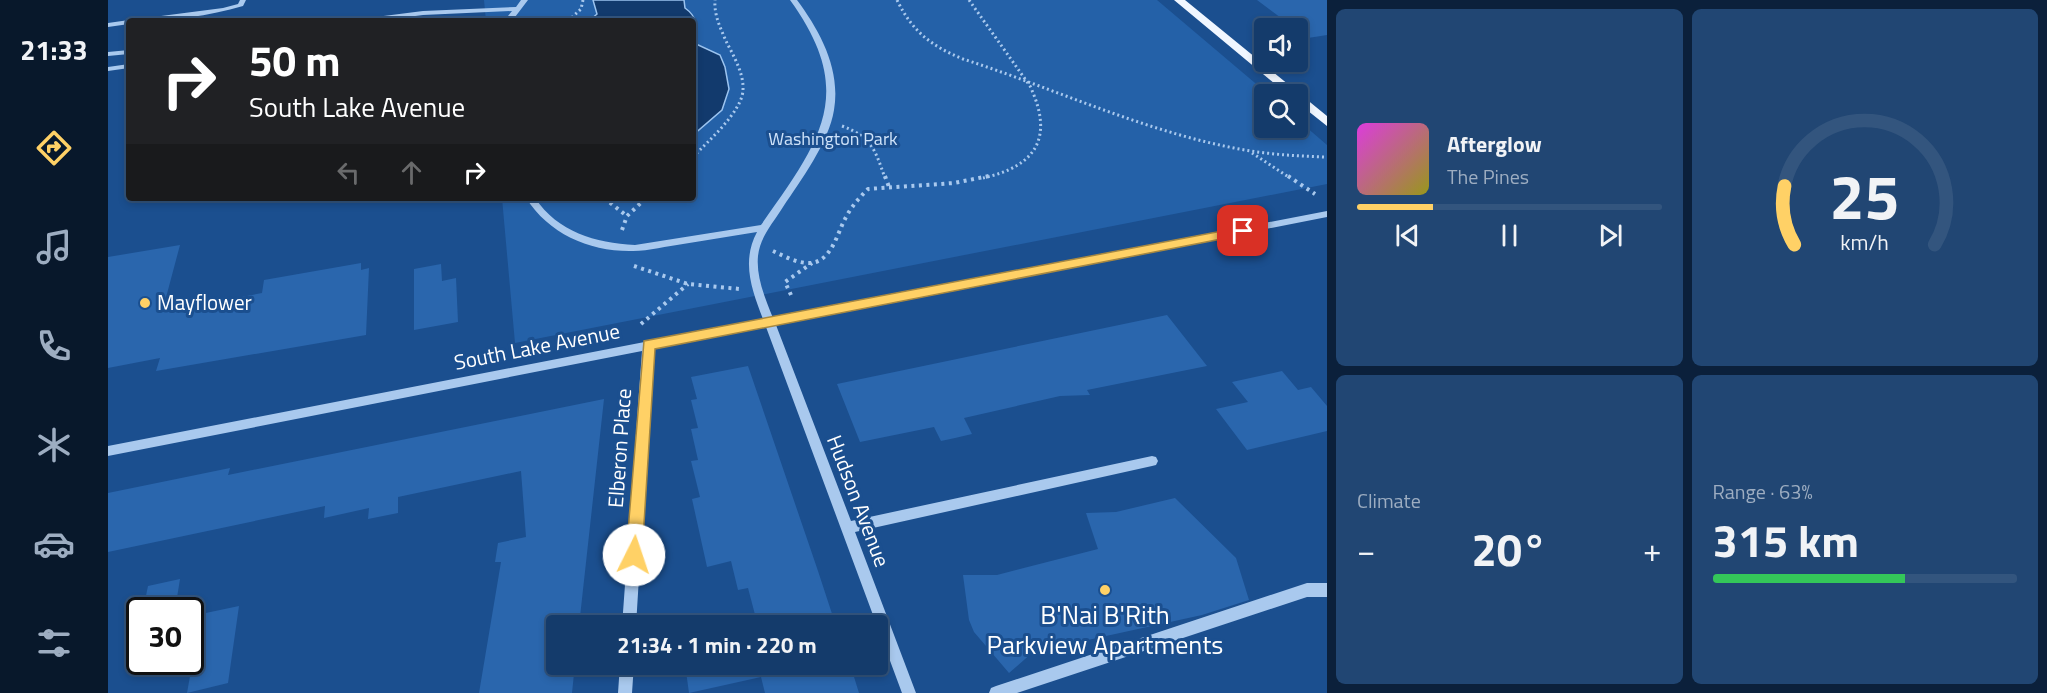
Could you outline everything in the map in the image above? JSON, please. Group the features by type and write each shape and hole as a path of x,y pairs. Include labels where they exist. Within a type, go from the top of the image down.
{"main road":[{"path":"1179,0 1281,84"},
{"path":"1308,106 1327,122"}],"street":[{"path":"161,18 223,10 241,5 243,0"},
{"path":"510,18 525,0"},
{"name":"Hudson Avenue","path":"793,0 810,21 822,45 831,88 830,111 815,145 764,228 754,250 758,291 909,693"},
{"path":"407,18 516,9"},
{"path":"108,25 126,22"},
{"path":"108,54 126,52"},
{"path":"108,69 126,66"},
{"path":"532,201 536,209 572,235 600,245 617,248 635,248 764,228"},
{"name":"South Lake Avenue","path":"108,451 1327,214"},
{"name":"Elberon Place","path":"631,615 648,345"},
{"path":"847,528 1152,461"},
{"path":"996,693 1307,590 1327,590"},
{"path":"625,693 626,675"}],"path":[{"path":"571,18 581,9 583,0"},
{"path":"696,154 726,121 737,106 743,92 738,68 715,15 715,0"},
{"path":"897,0 902,12 920,38 948,53 1157,128 1251,153 1325,157"},
{"path":"759,239 788,259 802,263 821,261 831,250 854,203 868,189 954,184 996,176 1033,155 1041,140 1042,125 1037,100 1026,80 969,0"},
{"path":"825,122 861,133 874,146 889,188"},
{"path":"1251,153 1315,194"},
{"path":"608,201 627,216"},
{"path":"643,201 627,216 617,248 629,264 688,284 758,291"},
{"path":"791,295 785,282 813,262"},
{"path":"642,324 688,284"}],"green space":[{"name":"Washington Park","path":"484,0 1157,0 1256,84 1254,84 1254,138 1308,138 1308,129 1327,145 1327,184 515,343 502,201 696,201 696,18 486,18"}],"shaded area":[{"path":"593,0 684,0 685,8 694,18 592,18 597,14"},
{"path":"696,44 720,55 725,67 729,89 722,110 696,132"}],"building":[{"path":"1257,0 1327,0 1327,35 1308,38 1308,18 1281,18"},
{"path":"180,245 164,305 212,297 210,303 262,293 264,280 361,263 361,270 369,268 366,335 156,371 160,358 108,368 108,257"},
{"path":"441,264 442,281 456,278 458,322 414,330 414,269"},
{"path":"1167,315 1207,366 1087,390 1090,395 1060,396 964,418 972,434 941,441 934,427 860,442 837,384"},
{"path":"748,366 832,615 755,615 748,588 738,590 731,561 707,567 692,499 700,497 691,461 698,460 691,429 698,428 691,400 697,399 691,377"},
{"path":"1282,371 1298,390 1311,387 1327,406 1327,431 1247,450 1216,409 1248,402 1232,382"},
{"path":"604,399 580,615 546,615 546,675 574,675 572,693 479,693 501,562 495,562 498,543 526,537 521,471 398,497 398,513 368,519 369,508 324,518 325,506 108,552 108,493 230,468 228,475"},
{"name":"B'Nai B'Rith Parkview Apartments","path":"1175,498 1236,558 1249,600 1202,615 1033,652 1009,673 974,632 969,620 963,575 997,575 1098,549 1086,513 1116,512"},
{"path":"180,579 177,597 146,597 148,586"},
{"path":"239,606 228,683 187,693 190,675 204,675 204,613"},
{"path":"687,675 853,675 859,693 765,693 761,677 689,693"}],"place":[{"name":"Mayflower","path":"145,303"},
{"name":"B'Nai B'Rith Parkview Apartments","path":"1105,590"}],"route":[{"path":"634,555 648,345 1243,231"}]}
